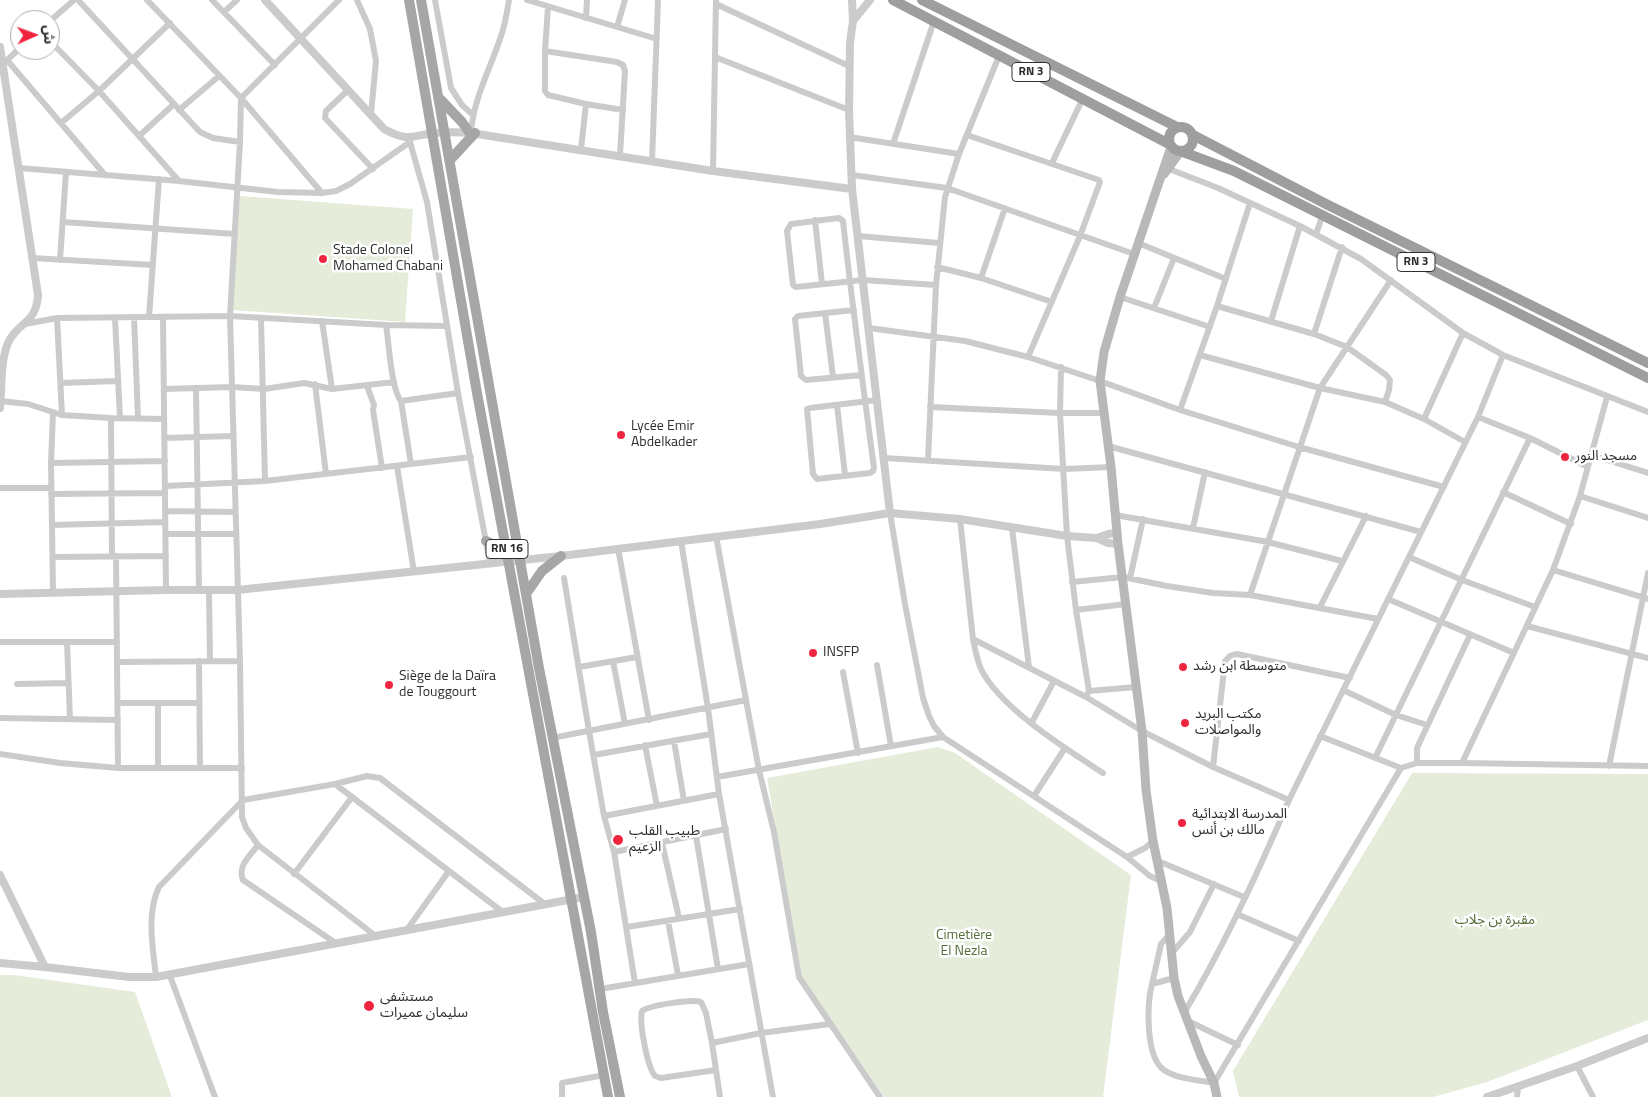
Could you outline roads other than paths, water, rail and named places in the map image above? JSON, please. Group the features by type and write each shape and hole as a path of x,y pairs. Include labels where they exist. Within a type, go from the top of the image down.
{"highway":[{"name":"RN 3","path":"893,0 1176,149 1234,171 1648,378"},
{"name":"RN 3","path":"922,0 1178,127"},
{"path":"1178,127 1188,129 1193,135 1192,146 1176,149 1169,136 1178,127"},
{"name":"RN 3","path":"1193,135 1326,204 1648,363"}],"main road":[{"name":"RN 16","path":"409,0 477,393 608,1097"},
{"name":"RN 16","path":"421,0 552,738 584,898 603,1012 620,1097"},
{"path":"439,99 471,133 450,160"},
{"path":"1162,176 1169,169 1176,149"},
{"path":"1176,149 1162,176 1134,254 1104,352 1100,381 1111,467 1116,533 1126,577 1126,604 1142,731 1146,790 1153,841 1163,882 1174,978 1178,996 1214,1083 1217,1097"},
{"path":"486,540 499,547 506,545"},
{"path":"526,594 542,571 561,556"}],"street":[{"path":"60,13 74,0"},
{"path":"78,0 205,136 240,142"},
{"path":"147,0 241,98 322,193"},
{"path":"212,0 275,65"},
{"path":"224,12 237,0"},
{"path":"265,0 384,128 397,136 411,140"},
{"path":"339,0 241,98 230,316 240,661 242,817 246,828 258,845 377,937"},
{"path":"358,0 370,29 376,61 371,114"},
{"path":"435,0 451,88 462,105 472,115"},
{"path":"471,133 472,115 501,38 509,0"},
{"path":"526,0 657,39"},
{"path":"586,18 587,0"},
{"path":"617,27 625,0"},
{"path":"652,160 658,0"},
{"path":"852,0 853,21 850,43 849,110 852,189 890,513 923,698 931,721 943,737 1127,857 1150,876 1163,882"},
{"path":"853,21 870,0"},
{"path":"713,171 716,2 850,66"},
{"path":"548,6 545,51 545,91 548,96 623,110"},
{"path":"894,144 934,20"},
{"path":"61,124 99,91 170,23"},
{"path":"0,47 5,62 18,168 38,295 34,314 13,334 7,343 3,364 0,405 28,404 62,415 164,419"},
{"path":"60,51 99,91 179,180"},
{"path":"545,51 617,62 623,65 625,71 620,156"},
{"path":"928,460 937,267 947,188 998,56"},
{"path":"5,62 10,57"},
{"path":"715,57 849,110"},
{"path":"5,62 105,175"},
{"path":"179,110 220,76"},
{"path":"348,90 326,111 324,118 373,169"},
{"path":"1052,163 1082,98"},
{"path":"139,136 174,104"},
{"path":"581,149 586,104"},
{"path":"18,168 179,180 278,192 322,193 336,191 350,184 411,140 432,133 471,133 713,171 852,189"},
{"path":"967,135 1052,163 1100,182 1080,236 1028,357"},
{"path":"850,137 959,154"},
{"path":"411,140 427,202 458,393 490,563"},
{"path":"1169,169 1250,203 1342,247 1391,280 1463,334 1503,355 1607,398 1648,412"},
{"path":"60,260 66,172"},
{"path":"852,175 947,188 1134,254"},
{"path":"149,317 159,179"},
{"path":"1180,410 1210,327 1250,203"},
{"path":"1316,234 1326,204"},
{"path":"981,278 1005,208"},
{"path":"877,400 865,402 807,409 812,474 817,479 873,472 865,402 862,374 854,310 850,281 841,218 790,224 788,227 792,283 796,286 822,284 850,281 863,280 936,285"},
{"path":"815,220 822,284"},
{"path":"63,222 235,234"},
{"path":"1270,322 1300,226"},
{"path":"858,236 939,243"},
{"path":"1138,243 1226,279"},
{"path":"1314,334 1342,247"},
{"path":"32,258 153,265"},
{"path":"1154,308 1174,258"},
{"path":"937,267 981,278 1052,302"},
{"path":"1250,595 1320,388 1391,280"},
{"path":"1120,297 1210,327"},
{"path":"1217,306 1314,334 1347,347 1386,375 1390,380 1390,390 1385,402"},
{"path":"854,310 798,316 795,319 801,376 806,380 862,374"},
{"path":"825,313 833,377"},
{"path":"25,324 57,318 230,316 386,325 447,326"},
{"path":"134,317 138,418"},
{"path":"163,317 166,590"},
{"path":"57,318 62,415"},
{"path":"115,318 120,418"},
{"path":"261,318 266,481"},
{"path":"322,321 332,389"},
{"path":"386,325 394,382 397,396 401,401 411,464"},
{"path":"869,328 965,341 1028,357 1180,410 1299,447 1444,487"},
{"path":"1424,419 1463,334"},
{"path":"1238,1045 1186,1017 1217,956 1320,736 1478,417 1503,355"},
{"path":"1200,356 1320,388 1385,402 1424,419 1466,442"},
{"path":"1061,368 1060,413 1067,536 1088,694"},
{"path":"61,382 117,381"},
{"path":"164,389 264,389 304,383 332,389 394,382"},
{"path":"315,384 326,474"},
{"path":"367,386 374,405 373,410 382,468"},
{"path":"196,388 198,590"},
{"path":"401,401 458,393"},
{"path":"1462,763 1553,570 1580,496 1607,398"},
{"path":"837,405 845,475"},
{"path":"930,407 1060,413 1104,413"},
{"path":"53,412 51,463 53,592"},
{"path":"1478,417 1530,438 1588,466"},
{"path":"111,418 111,524 116,592 118,768"},
{"path":"164,438 233,436"},
{"path":"1375,758 1530,438"},
{"path":"1108,446 1421,532"},
{"path":"1591,455 1648,473"},
{"path":"0,488 111,493 266,481 470,457"},
{"path":"884,458 1064,469 1111,467"},
{"path":"51,463 165,461"},
{"path":"397,466 414,572"},
{"path":"1193,528 1205,472"},
{"path":"1503,492 1571,524"},
{"path":"1580,496 1648,518"},
{"path":"165,511 235,512"},
{"path":"0,594 237,590 561,556 811,525 890,513 960,519 1067,536 1097,538 1116,533"},
{"path":"1115,515 1268,542 1342,561"},
{"path":"1320,607 1366,516"},
{"path":"960,519 973,639 981,668 992,686 1006,702 1065,748 1103,773"},
{"path":"1126,577 1143,519"},
{"path":"52,524 165,522"},
{"path":"1012,528 1029,667"},
{"path":"166,534 235,534"},
{"path":"716,536 759,770 774,832 796,970 802,984 880,1097"},
{"path":"1097,538 1108,543 1118,544"},
{"path":"681,541 708,708 719,794 773,1097"},
{"path":"618,548 649,720"},
{"path":"53,558 166,556"},
{"path":"1409,557 1462,580 1535,607"},
{"path":"1553,570 1645,598"},
{"path":"1609,766 1645,598 1648,573"},
{"path":"1072,582 1126,577 1213,593 1250,595 1378,619"},
{"path":"564,578 604,816 614,852 635,983"},
{"path":"209,590 210,661"},
{"path":"1388,599 1514,653"},
{"path":"1076,610 1126,604"},
{"path":"1527,626 1648,658"},
{"path":"1417,764 1417,748 1470,635"},
{"path":"973,639 1054,681 1088,694 1142,731 1213,767 1289,800"},
{"path":"0,642 117,642"},
{"path":"67,642 70,719"},
{"path":"1213,767 1225,661 1230,656 1237,654 1350,678"},
{"path":"579,668 637,657"},
{"path":"199,661 200,768"},
{"path":"117,662 240,661"},
{"path":"613,661 625,724"},
{"path":"877,666 891,746"},
{"path":"843,672 858,753"},
{"path":"1032,722 1054,681"},
{"path":"17,684 68,684"},
{"path":"1088,694 1136,687"},
{"path":"1343,690 1396,715 1427,725"},
{"path":"552,738 746,700"},
{"path":"118,703 198,703"},
{"path":"158,703 158,768"},
{"path":"0,718 118,720"},
{"path":"594,755 711,734"},
{"path":"1320,736 1401,768 1417,764 1462,763 1648,766"},
{"path":"717,777 943,737"},
{"path":"674,741 684,801"},
{"path":"646,745 657,806"},
{"path":"1034,796 1065,748"},
{"path":"0,754 60,763 118,768 242,768"},
{"path":"1169,935 1162,944 1156,959 1149,996 1148,1018 1151,1044 1163,1070 1171,1074 1214,1083 1401,768"},
{"path":"156,977 153,955 152,911 154,897 159,887 243,800 335,784 367,776 380,778 546,905"},
{"path":"335,784 504,912"},
{"path":"604,816 719,794"},
{"path":"294,874 352,797"},
{"path":"614,852 726,829"},
{"path":"696,836 718,969"},
{"path":"1127,857 1145,848 1153,841"},
{"path":"662,843 679,918"},
{"path":"258,845 242,866 243,880 337,944"},
{"path":"1158,861 1244,897"},
{"path":"405,932 449,871"},
{"path":"0,875 45,967"},
{"path":"1172,953 1190,932 1214,884"},
{"path":"0,964 45,967 129,977 170,976 584,898"},
{"path":"627,927 740,909"},
{"path":"1237,914 1299,941"},
{"path":"668,921 678,975"},
{"path":"600,989 749,964"},
{"path":"170,976 215,1097"},
{"path":"1152,984 1174,978"},
{"path":"716,1070 661,1078 655,1076 651,1068 641,1022 642,1011 652,1007 692,1001 701,1002 706,1013 712,1043 716,1070 720,1097"},
{"path":"712,1043 761,1033 830,1024"},
{"path":"1487,1097 1577,1066 1648,1038"},
{"path":"1577,1066 1593,1097"},
{"path":"562,1097 562,1083 604,1075"},
{"path":"1517,1097 1518,1087"}],"place":[{"name":"Stade Colonel Mohamed Chabani","path":"323,259"},
{"name":"Lycée Emir Abdelkader","path":"621,435"},
{"name":"مسجد النور","path":"1565,457"},
{"name":"INSFP","path":"813,653"},
{"name":"متوسطة ابن رشد","path":"1183,667"},
{"name":"Siège de la Daïra de Touggourt","path":"389,685"},
{"name":"مكتب البريد والمواصلات","path":"1185,723"},
{"name":"المدرسة الابتدائية مالك بن أنس","path":"1182,823"},
{"name":"طبيب القلب الزعيم","path":"618,840"},
{"name":"مستشفى سليمان عميرات","path":"369,1006"}],"park label":[{"name":"مقبرة بن جلاب","path":"1495,921"},
{"name":"Cimetière El Nezla","path":"964,944"}]}
